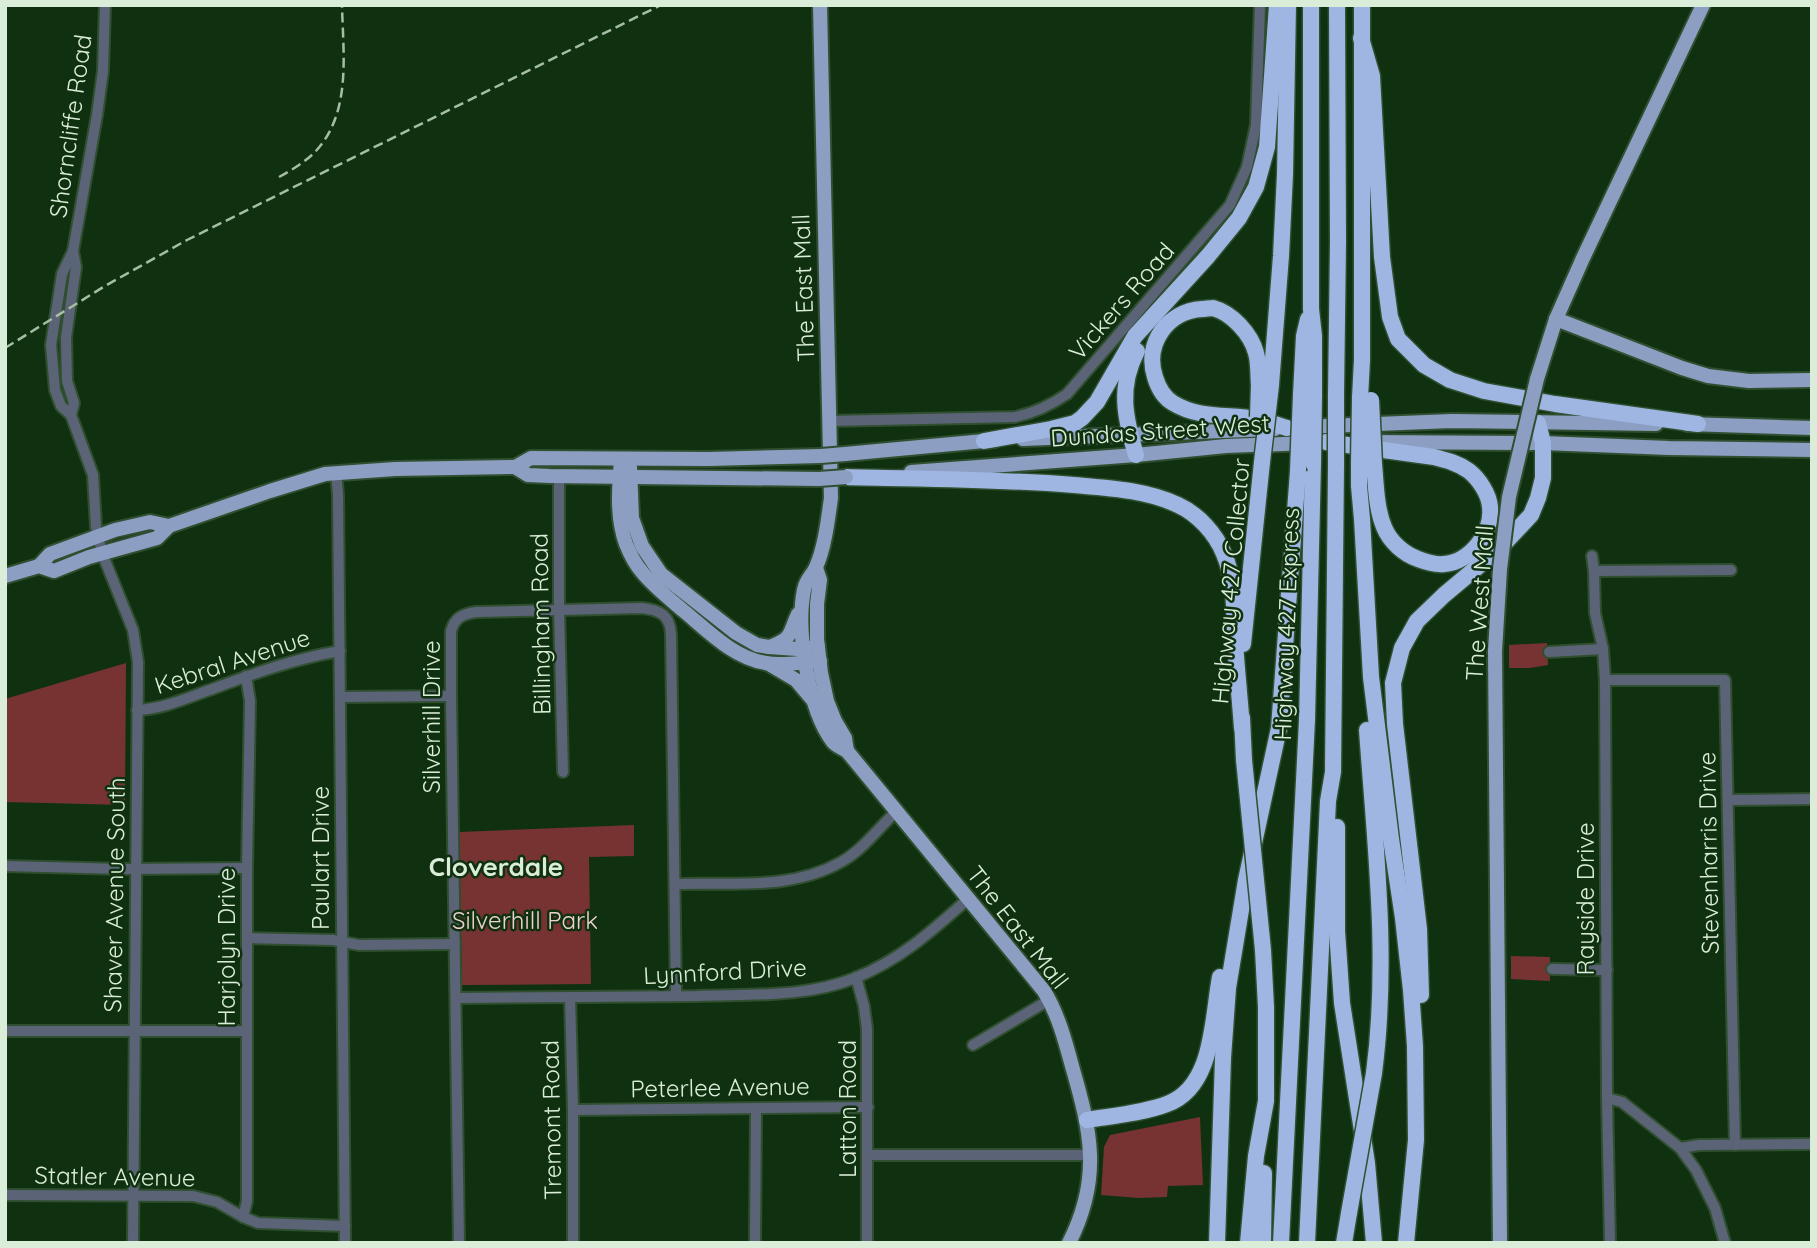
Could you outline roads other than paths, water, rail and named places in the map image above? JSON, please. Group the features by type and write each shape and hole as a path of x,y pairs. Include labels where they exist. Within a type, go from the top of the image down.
{"highway":[{"path":"984,441 1051,429 1075,423 1082,418 1097,402 1135,337 1239,218 1256,187 1267,148 1277,5"},
{"name":"Highway 427 Collector","path":"1248,1243 1256,1156 1266,1101 1266,1007 1244,760 1241,662 1259,492 1265,385 1282,256 1288,5"},
{"name":"Highway 427 Express","path":"1281,1243 1307,720 1313,463 1307,396 1314,336 1311,309 1311,5"},
{"name":"Highway 427 Express","path":"1307,1243 1328,801 1333,772 1338,242 1337,5"},
{"path":"1326,442 1434,457 1464,468 1484,488 1490,508 1488,524 1480,544 1465,558 1444,565 1408,555 1395,544 1384,527 1366,464 1365,399 1362,360 1362,5"},
{"path":"1361,38 1372,76 1382,257 1390,317 1398,339 1424,365 1450,380 1484,391 1698,424"},
{"path":"1265,385 1250,337 1234,319 1212,308 1190,309 1170,320 1161,330 1152,354 1152,363 1155,380 1171,402 1196,413 1256,419 1287,428"},
{"path":"1136,455 1130,435 1125,384 1129,367 1158,311"},
{"path":"1217,1243 1228,988 1246,880 1279,728 1298,471 1307,396"},
{"path":"1415,1046 1420,1015 1419,929 1393,704 1395,674 1402,648 1417,621 1500,548 1531,515 1543,478 1543,443 1538,423"},
{"path":"1344,1243 1374,1073 1381,1009 1381,922 1362,655 1356,518 1359,486 1366,464"},
{"path":"846,477 1031,482 1123,490 1176,504 1190,512 1207,527 1222,548 1229,568 1233,587 1242,728"},
{"path":"1359,486 1371,677 1403,918 1415,1046 1416,1140 1406,1243"},
{"path":"1333,772 1336,803 1337,931 1342,1003 1367,1163 1374,1243"},
{"path":"1087,1120 1165,1105 1184,1095 1192,1086 1206,1057 1233,907 1246,880"},
{"path":"1263,1243 1266,1101"}],"main road":[{"name":"The East Mall","path":"820,5 831,498 825,538 816,568 807,578 801,608 812,655 827,701 845,738 847,751"},
{"name":"The West Mall","path":"1500,1243 1495,651 1500,569 1509,497 1530,407 1556,318 1703,5"},
{"path":"1556,318 1708,376 1749,381 1812,380"},
{"name":"Dundas Street West","path":"39,566 54,571 102,553 157,538 169,526 305,479 336,472 515,467 531,458 720,459 821,456 984,441 1452,421 1809,427"},
{"name":"Dundas Street West","path":"515,467 528,475 819,479 1226,446 1326,442 1543,443 1812,450"},
{"path":"626,459 621,525 626,543 642,573 723,643 796,680 813,701"},
{"path":"625,476 632,518 642,546 661,574 736,633 757,645 812,655"},
{"name":"Dundas Street West","path":"5,576 39,566 50,554 98,536 150,522 169,526"},
{"name":"The East Mall","path":"816,568 820,580 812,655 813,701 824,726 835,744 847,751 1044,991 1067,1048 1087,1120 1091,1155 1085,1203 1069,1243"},
{"path":"769,648 792,633 801,608"},
{"path":"767,664 812,655"}],"street":[{"name":"Shorncliffe Road","path":"102,553 93,475 71,415 61,406 55,390 51,345 62,274 73,251 103,71 105,5"},
{"name":"Vickers Road","path":"829,421 1015,417 1042,409 1067,394 1230,205 1247,167 1256,125 1260,5"},
{"name":"Paulart Drive","path":"336,472 345,1243"},
{"name":"Billingham Road","path":"559,475 559,610 564,772"},
{"name":"Shaver Avenue South","path":"102,553 133,630 138,662 133,1243"},
{"name":"Rayside Drive","path":"1592,556 1595,613 1604,649 1605,680 1610,1243"},
{"path":"1594,571 1731,570"},
{"name":"Silverhill Drive","path":"459,1243 451,631 455,622 466,613 653,609 664,615 669,622 677,996"},
{"path":"1549,652 1604,649"},
{"name":"Kebral Avenue","path":"137,710 158,708 246,677 340,651"},
{"name":"Harjolyn Drive","path":"243,1217 247,1201 250,701 246,677"},
{"name":"Stevenharris Drive","path":"1605,680 1725,680 1735,1145"},
{"path":"340,697 451,696"},
{"path":"1728,800 1812,799"},
{"path":"675,884 774,882 811,876 842,862 897,811"},
{"path":"5,866 247,868"},
{"name":"Lynnford Drive","path":"456,998 677,996 804,991 856,977 904,953 968,899"},
{"path":"247,937 342,941 359,945 455,944"},
{"path":"1552,969 1607,970"},
{"name":"Latton Road","path":"856,977 867,1023 867,1243"},
{"name":"Tremont Road","path":"570,997 573,1243"},
{"path":"973,1045 1049,1000"},
{"path":"5,1031 247,1031"},
{"path":"1607,1098 1622,1102 1680,1148 1696,1170 1715,1208 1725,1243"},
{"name":"Peterlee Avenue","path":"573,1110 868,1107"},
{"path":"755,1243 756,1108"},
{"path":"1680,1148 1699,1145 1812,1144"},
{"path":"868,1155 1091,1155"},
{"name":"Statler Avenue","path":"5,1195 192,1196 217,1202 243,1217 265,1224 345,1226"}],"railway":[{"path":"279,177 315,152 335,119 343,82 342,5"},
{"path":"5,348 105,286 187,240 661,5"}],"district":[{"name":"Cloverdale","path":"496,866"}],"park label":[{"name":"Silverhill Park","path":"525,920"}]}
